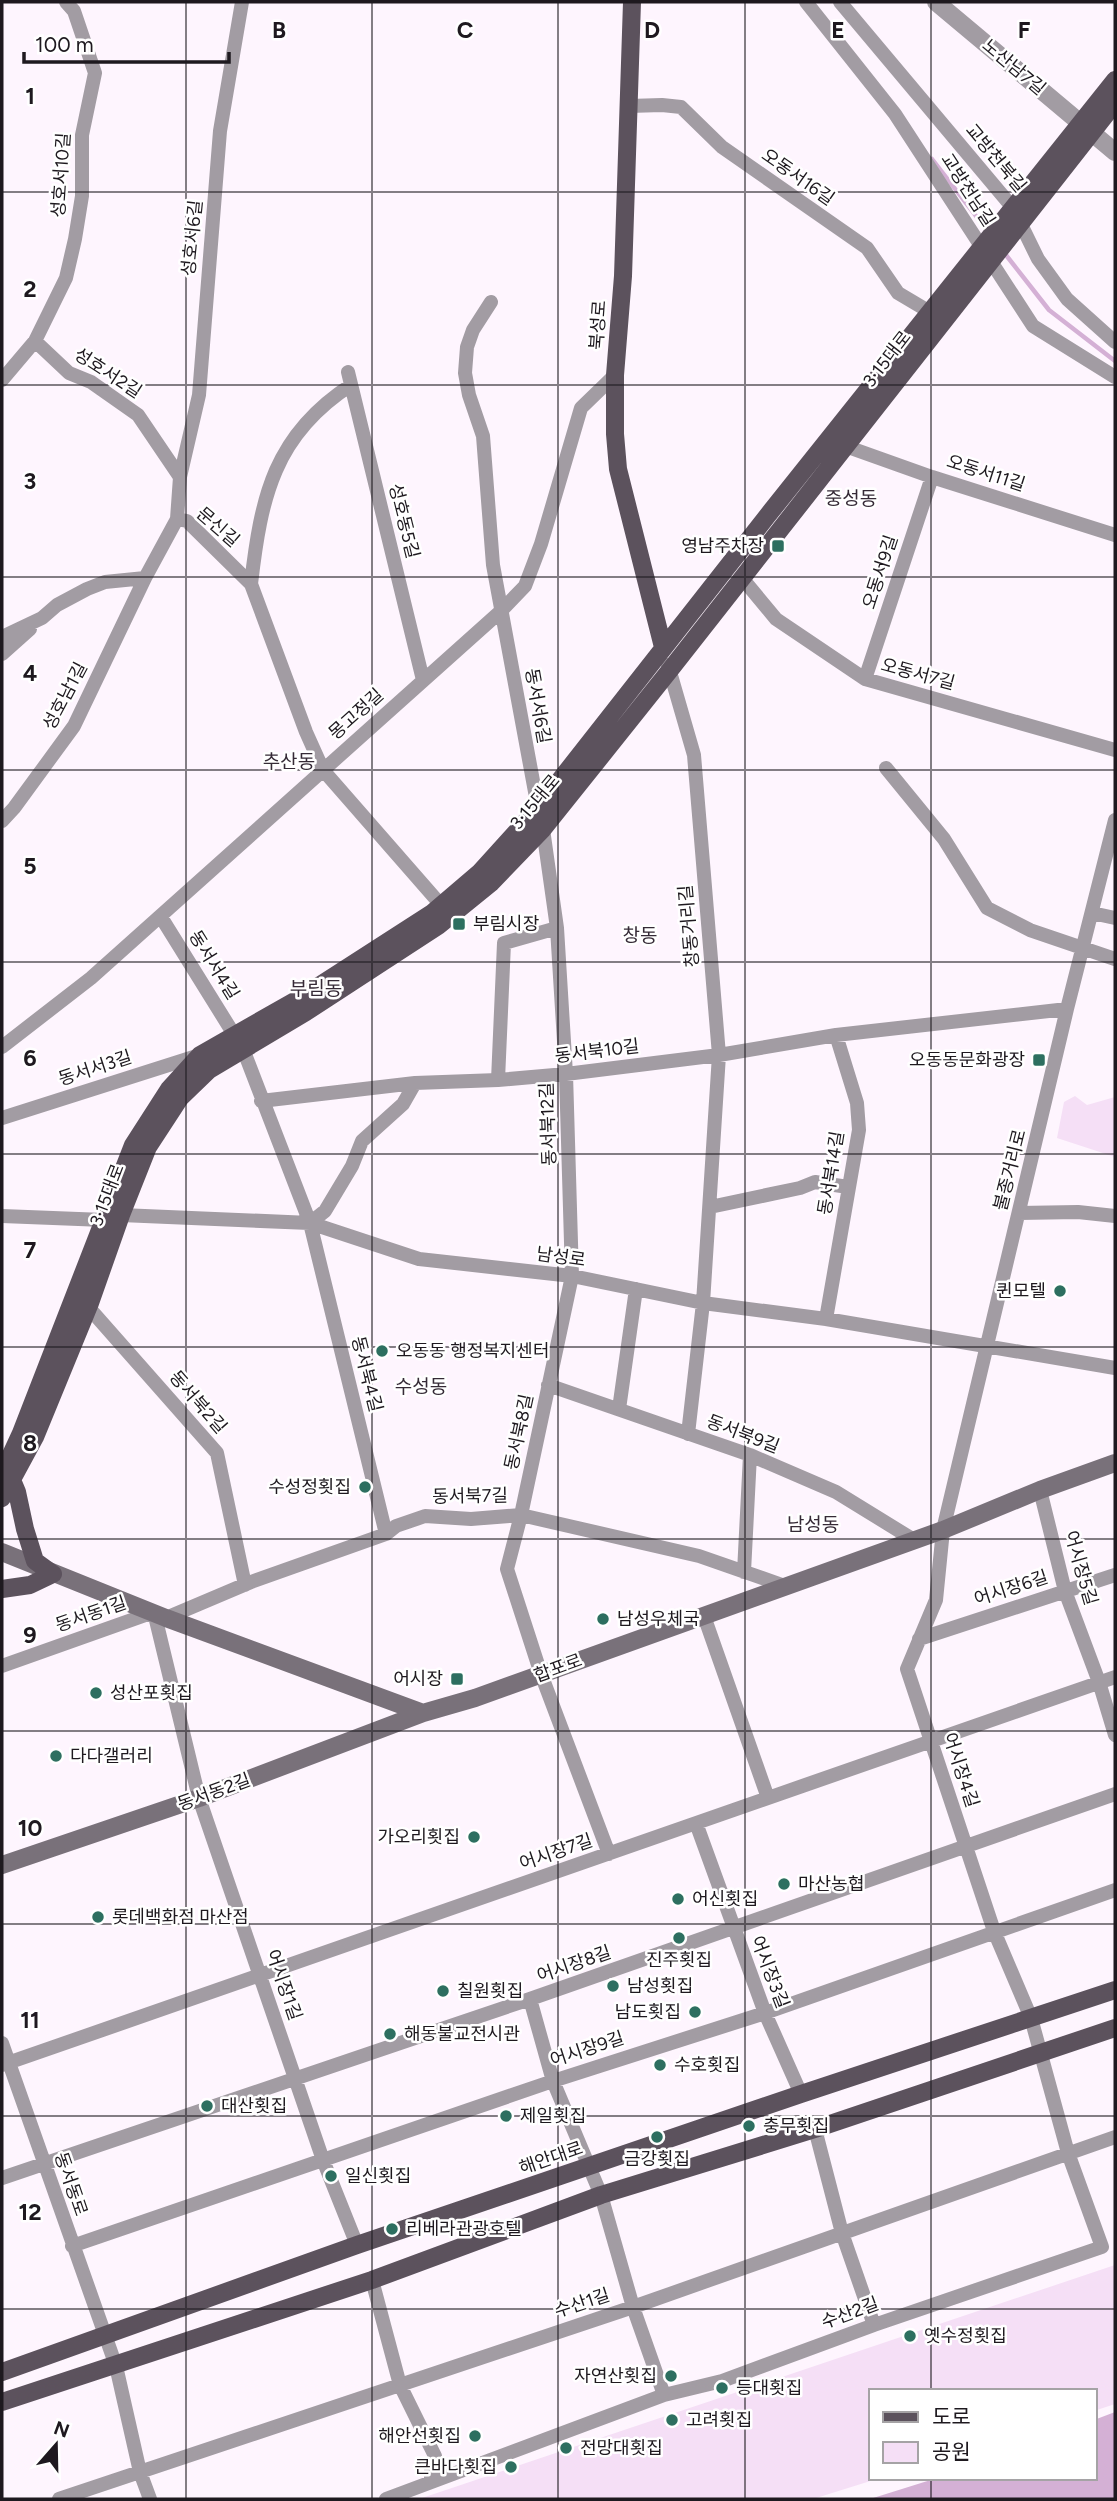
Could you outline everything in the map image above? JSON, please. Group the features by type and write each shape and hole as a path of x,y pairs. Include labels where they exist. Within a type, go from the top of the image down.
{"main road":[{"name":"북성로","path":"632,2 623,276 615,375 615,434 618,469 663,647"},
{"name":"3·15대로","path":"7,1477 35,1437 89,1306 133,1145 169,1089 200,1055 306,1012 438,926 491,883 543,829 845,446 986,254 1087,127 1115,80"},
{"name":"3·15대로","path":"1087,127 1115,103"},
{"name":"3·15대로","path":"2,1498 21,1433 75,1294 148,1147 180,1098 239,1041 441,905 480,872 538,808 930,312 986,254"},
{"name":"합포로","path":"424,1713 475,1698 943,1530 1115,1463"},
{"path":"7,1477 18,1492 24,1528 35,1561 53,1574"},
{"path":"2,1552 160,1615 424,1713"},
{"path":"2,1589 30,1585 53,1574"},
{"name":"동서동2길","path":"2,1865 199,1798 424,1713"},
{"name":"해안대로","path":"2,2372 357,2245 1115,1990"},
{"path":"2,2402 372,2280 601,2195 815,2129 1115,2028"}],"street":[{"name":"성호서10길","path":"2,380 35,341 66,278 75,239 82,196 82,135 95,73 74,11 66,2"},
{"name":"성호서6길","path":"180,477 199,395 220,131 242,2"},
{"name":"교방천남길","path":"806,2 895,114 1033,326 1115,377"},
{"name":"교방천북길","path":"840,2 1016,216 1038,259 1067,299 1115,342"},
{"name":"노산남7길","path":"939,3 1115,152"},
{"name":"오동서16길","path":"629,106 662,104 681,107 722,147 867,248 898,293 930,312"},
{"name":"동서서6길","path":"491,302 472,330 467,347 465,373 469,395 483,436 493,565 538,808"},
{"name":"성호서2길","path":"35,341 69,373 91,382 138,415 180,477"},
{"name":"몽고정길","path":"2,1048 91,978 161,917 501,611 525,586 541,544 581,408 615,375"},
{"name":"성호동5길","path":"251,584 256,547 276,467 304,423 350,379 423,680"},
{"name":"오동서11길","path":"845,446 932,477 1115,535"},
{"path":"177,519 180,477"},
{"name":"오동서9길","path":"865,679 932,477"},
{"name":"문신길","path":"145,578 177,519 187,521 251,584 306,732 323,770 441,905"},
{"path":"2,654 57,605 106,582 145,578"},
{"name":"성호남1길","path":"2,821 74,726 145,578"},
{"name":"오동서7길","path":"742,578 776,619 865,679 1115,750"},
{"path":"2,637 42,618"},
{"name":"창동거리길","path":"663,647 694,755 719,1055 703,1304 688,1434"},
{"path":"886,768 944,839 986,908 1030,930 1115,960"},
{"name":"불종거리로","path":"943,1530 1067,1009 1115,820"},
{"name":"동서북12길","path":"543,829 557,928 566,1074 572,1276"},
{"path":"1092,914 1115,918"},
{"name":"동서서4길","path":"161,917 239,1041 261,1101"},
{"path":"498,1080 504,943 557,928"},
{"name":"동서북10길","path":"261,1101 415,1083 566,1074 719,1055 836,1035 1067,1009"},
{"name":"동서북14길","path":"826,1319 859,1130 857,1103 836,1035"},
{"name":"동서서3길","path":"2,1118 200,1055"},
{"path":"261,1101 310,1223 325,1210 352,1166 362,1142 403,1104 415,1083"},
{"path":"710,1207 800,1188 815,1182 848,1187"},
{"path":"1019,1213 1078,1212 1115,1216"},
{"name":"남성로","path":"2,1216 310,1223 419,1259 572,1276 703,1304 826,1319 1115,1368"},
{"name":"동서북4길","path":"310,1223 386,1534"},
{"name":"동서북8길","path":"572,1276 522,1515 507,1569 541,1674 609,1854"},
{"path":"619,1409 636,1289"},
{"name":"동서북2길","path":"75,1294 89,1306 218,1453 244,1584"},
{"name":"동서북9길","path":"548,1385 750,1455 836,1492 914,1540"},
{"path":"744,1572 750,1455"},
{"name":"어시장5길","path":"1040,1490 1065,1591 1099,1682 1115,1735"},
{"name":"동서북7길","path":"160,1615 386,1534 396,1526 425,1516 471,1519 522,1515 699,1556 785,1587"},
{"name":"어시장4길","path":"943,1530 936,1600 907,1669 995,1931 1031,2018"},
{"name":"어시장6길","path":"919,1639 1115,1574"},
{"name":"동서동1길","path":"2,1666 160,1615"},
{"name":"어시장1길","path":"160,1615 199,1798 323,2160 357,2245"},
{"path":"704,1616 768,1798"},
{"name":"어시장7길","path":"5,2064 1115,1677"},
{"name":"어시장8길","path":"2,2178 733,1929 1115,1794"},
{"name":"어시장3길","path":"696,1823 765,2012 801,2094"},
{"name":"어시장9길","path":"72,2246 553,2081 765,2012 1115,1890"},
{"path":"530,1999 553,2081 601,2195 633,2307 664,2395"},
{"name":"수산2길","path":"386,2499 664,2395 722,2381 874,2325 1102,2247 1068,2153 1031,2018"},
{"name":"동서동로","path":"2,2043 5,2064 116,2366 140,2472 150,2499"},
{"path":"815,2129 842,2233 874,2325"},
{"name":"수산1길","path":"59,2499 633,2307 1115,2137"},
{"path":"372,2280 400,2385 435,2456 431,2467 431,2481"}],"green space":[{"path":"1075,1096 1087,1105 1115,1097 1115,1157 1057,1138 1064,1102"},
{"path":"1115,2265 1115,2404 1096,2410 1096,2389 869,2389 869,2480 874,2480 813,2499 419,2499"}],"shaded area":[{"path":"1115,2412 1115,2499 870,2499 931,2480 1096,2480 1096,2419"}],"waterway":[{"path":"932,159 986,229"},
{"path":"1006,255 1049,310 1115,361"}],"place":[{"name":"영남주차장","path":"778,546"},
{"name":"부림시장","path":"459,924"},
{"name":"오동동문화광장","path":"1039,1060"},
{"name":"퀸모텔","path":"1060,1291"},
{"name":"오동동 행정복지센터","path":"382,1351"},
{"name":"수성정횟집","path":"365,1487"},
{"name":"남성우체국","path":"603,1619"},
{"name":"어시장","path":"457,1679"},
{"name":"성산포횟집","path":"96,1693"},
{"name":"다다갤러리","path":"56,1756"},
{"name":"가오리횟집","path":"474,1837"},
{"name":"마산농협","path":"784,1884"},
{"name":"어신횟집","path":"678,1899"},
{"name":"롯데백화점 마산점","path":"98,1917"},
{"name":"진주횟집","path":"679,1938"},
{"name":"남성횟집","path":"613,1986"},
{"name":"칠원횟집","path":"443,1991"},
{"name":"남도횟집","path":"695,2012"},
{"name":"해동불교전시관","path":"390,2034"},
{"name":"수호횟집","path":"660,2065"},
{"name":"대산횟집","path":"207,2106"},
{"name":"제일횟집","path":"506,2116"},
{"name":"충무횟집","path":"749,2126"},
{"name":"금강횟집","path":"657,2137"},
{"name":"일신횟집","path":"331,2176"},
{"name":"리베라관광호텔","path":"392,2229"},
{"name":"옛수정횟집","path":"910,2336"},
{"name":"자연산횟집","path":"671,2376"},
{"name":"등대횟집","path":"722,2388"},
{"name":"고려횟집","path":"672,2420"},
{"name":"해안선횟집","path":"475,2436"},
{"name":"전망대횟집","path":"566,2448"},
{"name":"큰바다횟집","path":"511,2467"}],"district":[{"name":"중성동","path":"851,498"},
{"name":"추산동","path":"289,761"},
{"name":"창동","path":"640,935"},
{"name":"부림동","path":"316,988"},
{"name":"수성동","path":"421,1386"},
{"name":"남성동","path":"813,1524"}]}
